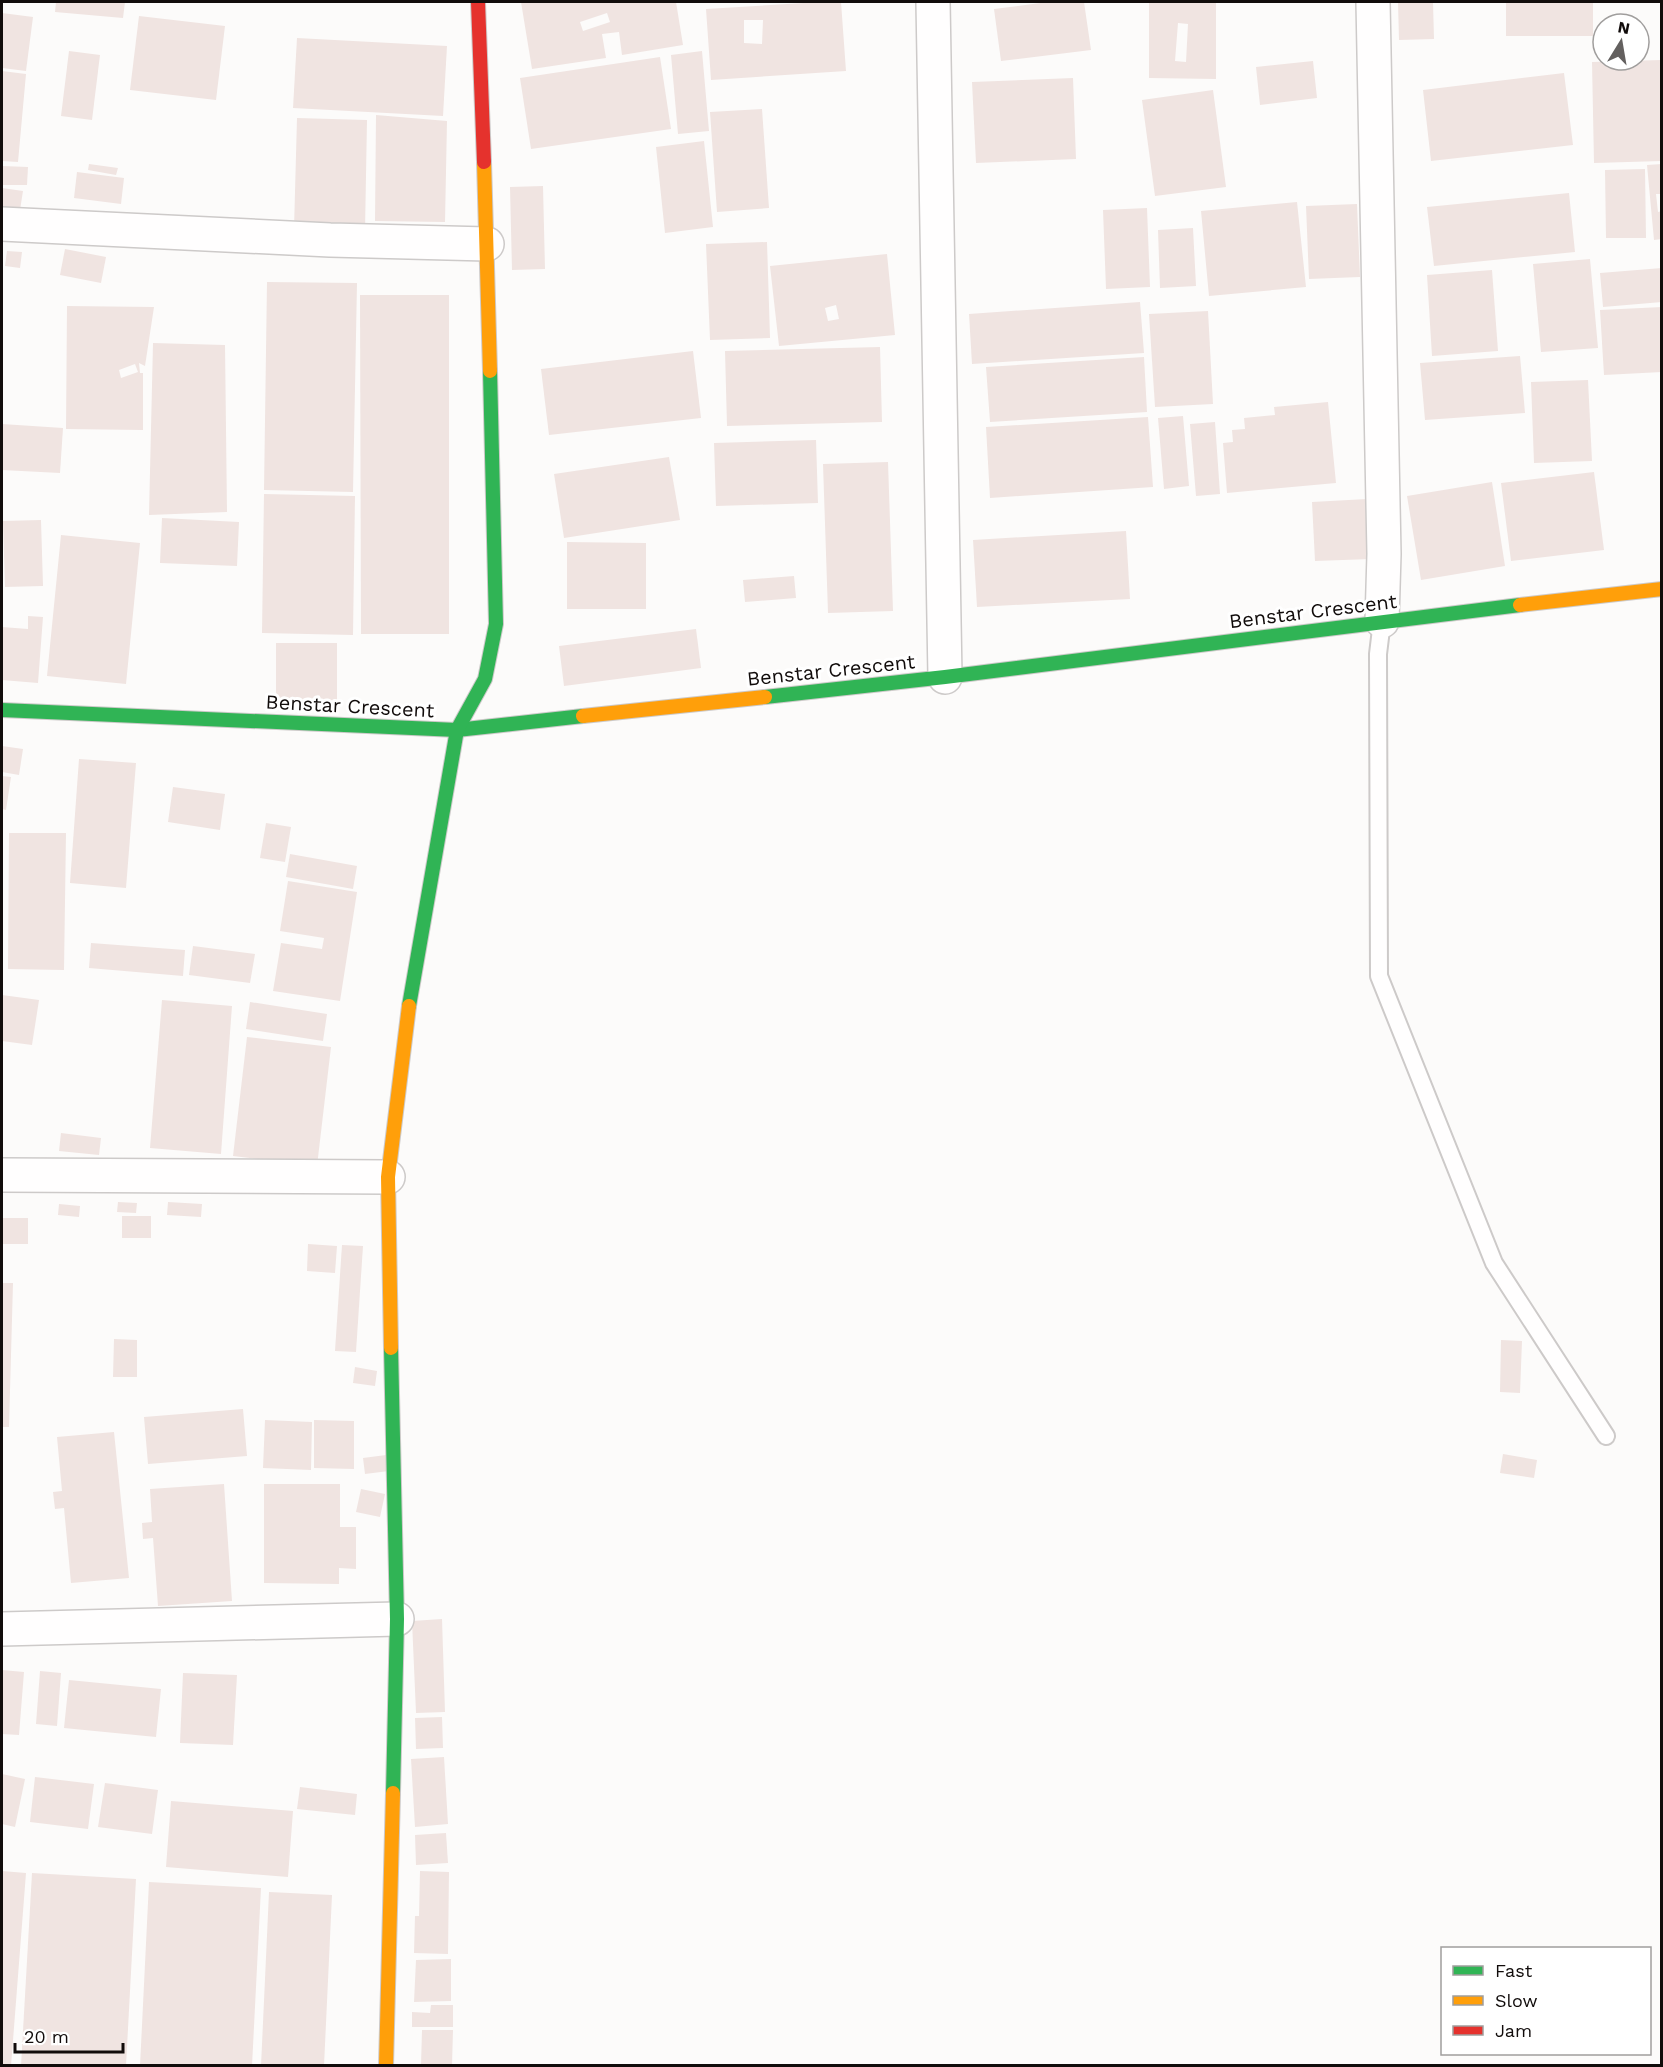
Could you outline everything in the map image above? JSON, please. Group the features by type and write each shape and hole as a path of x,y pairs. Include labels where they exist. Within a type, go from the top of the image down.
{"street":[{"path":"386,2066 396,1619 388,1177 407,1019 457,730 484,679 496,624 488,244 478,2"},
{"path":"933,2 945,677"},
{"path":"1373,2 1384,554 1382,621"},
{"path":"2,224 330,240 488,244"},
{"name":"Benstar Crescent","path":"2,710 457,730 945,677 1382,621 1662,589"},
{"path":"2,1175 388,1177"},
{"path":"2,1629 396,1619"}],"lane":[{"path":"1382,621 1378,654 1379,976 1494,1263 1606,1436"}],"building":[{"path":"56,2 125,2 123,18 55,12"},
{"path":"521,2 676,2 683,45 622,55 619,32 602,34 606,58 532,69","holes":["607,13 610,22 583,31 580,22"]},
{"path":"841,2 846,71 711,80 706,9","holes":["744,20 763,20 762,44 744,43"]},
{"path":"1048,2 1084,2 1091,50 1001,61 994,9"},
{"path":"1149,2 1216,2 1216,79 1149,78","holes":["1178,23 1188,24 1186,62 1175,61"]},
{"path":"1398,2 1433,2 1434,39 1399,40"},
{"path":"1506,2 1593,2 1591,36 1506,36"},
{"path":"2,13 33,17 26,71 2,68"},
{"path":"139,16 225,26 216,100 130,90"},
{"path":"297,38 447,46 443,116 293,108"},
{"path":"69,51 100,55 92,120 61,116"},
{"path":"702,51 709,131 678,134 671,55"},
{"path":"660,57 671,129 531,149 520,78"},
{"path":"1651,60 1661,60 1662,161 1594,163 1592,72 1651,72"},
{"path":"1313,61 1317,98 1260,105 1256,67"},
{"path":"2,71 26,74 18,162 2,161"},
{"path":"1564,73 1573,145 1431,161 1423,90"},
{"path":"1073,78 1076,159 976,163 972,82"},
{"path":"1213,90 1226,187 1155,196 1142,100"},
{"path":"762,109 769,208 717,212 710,112"},
{"path":"376,115 447,121 445,222 375,221"},
{"path":"297,118 367,120 365,231 294,229"},
{"path":"704,141 713,227 665,233 656,147"},
{"path":"89,164 118,168 116,175 88,170"},
{"path":"1662,164 1662,194 1656,194 1658,212 1662,211 1662,239 1654,240 1647,165"},
{"path":"2,166 28,167 27,185 2,185"},
{"path":"1645,169 1646,238 1606,238 1605,170"},
{"path":"77,172 124,178 121,204 74,198"},
{"path":"543,186 545,269 512,270 510,187"},
{"path":"2,188 23,191 20,210 2,207"},
{"path":"1569,193 1575,252 1434,266 1427,207"},
{"path":"1297,202 1306,287 1209,296 1201,211"},
{"path":"1357,204 1360,277 1309,279 1306,206"},
{"path":"1147,208 1150,287 1106,289 1103,210"},
{"path":"1193,228 1196,286 1160,288 1158,230"},
{"path":"767,242 770,338 710,340 706,244"},
{"path":"65,249 106,257 101,283 60,275"},
{"path":"7,251 22,252 20,268 5,266"},
{"path":"887,254 895,335 779,346 770,266","holes":["836,305 839,319 828,321 825,308"]},
{"path":"1590,259 1598,348 1541,352 1533,264"},
{"path":"1662,268 1662,302 1603,307 1600,273"},
{"path":"1492,270 1498,351 1432,356 1427,275"},
{"path":"267,282 357,283 353,492 264,490"},
{"path":"360,295 449,295 449,634 361,634"},
{"path":"1140,302 1144,353 972,364 969,314"},
{"path":"67,306 154,307 145,366 139,363 140,373 143,373 143,430 66,429","holes":["135,364 138,372 121,378 119,370"]},
{"path":"1662,307 1662,372 1604,375 1600,310"},
{"path":"1208,311 1213,404 1155,407 1149,314"},
{"path":"153,343 225,345 227,512 149,515"},
{"path":"880,347 882,422 727,426 725,351"},
{"path":"693,351 701,418 549,435 541,369"},
{"path":"1520,356 1525,413 1425,420 1420,363"},
{"path":"1144,357 1147,412 990,422 986,367"},
{"path":"1588,380 1592,461 1534,463 1531,382"},
{"path":"1328,402 1336,483 1227,493 1223,443 1233,442 1232,430 1245,429 1244,418 1275,415 1274,407"},
{"path":"1183,416 1189,486 1164,489 1158,418"},
{"path":"1148,417 1153,487 990,498 986,427"},
{"path":"1215,422 1220,494 1196,496 1190,424"},
{"path":"2,424 63,428 60,473 2,470"},
{"path":"816,440 818,503 716,506 714,443"},
{"path":"669,457 680,520 564,538 554,474"},
{"path":"888,462 893,611 828,613 823,464"},
{"path":"1594,472 1604,550 1511,561 1501,483"},
{"path":"1492,482 1505,566 1421,580 1407,496"},
{"path":"264,494 355,496 353,635 262,633"},
{"path":"1367,499 1371,559 1315,561 1312,502"},
{"path":"162,518 239,522 237,566 160,563"},
{"path":"41,520 43,586 5,587 3,521"},
{"path":"1126,531 1130,599 977,607 973,540"},
{"path":"61,535 140,543 126,684 47,676"},
{"path":"567,542 646,543 646,609 567,609"},
{"path":"794,576 796,598 745,602 743,580"},
{"path":"28,616 43,617 38,683 2,680 2,627 28,629"},
{"path":"696,629 701,668 564,686 559,646"},
{"path":"276,643 337,643 337,702 276,702"},
{"path":"2,746 23,749 19,775 2,772"},
{"path":"79,759 136,763 126,888 70,883"},
{"path":"2,776 11,777 6,810 2,809"},
{"path":"173,787 225,794 220,830 168,822"},
{"path":"266,823 291,827 285,862 260,858"},
{"path":"9,833 66,833 64,970 8,969"},
{"path":"290,854 357,866 353,889 286,877"},
{"path":"288,881 357,892 340,1001 273,991 281,943 322,949 324,938 280,931"},
{"path":"91,943 185,950 183,976 89,968"},
{"path":"193,946 255,954 250,983 189,975"},
{"path":"2,995 39,1000 32,1045 2,1041"},
{"path":"162,1000 232,1006 221,1154 150,1148"},
{"path":"250,1002 327,1014 323,1041 246,1029"},
{"path":"247,1037 331,1047 317,1166 233,1156"},
{"path":"61,1133 101,1138 99,1155 59,1151"},
{"path":"118,1202 137,1203 136,1213 117,1212"},
{"path":"168,1202 202,1204 201,1217 167,1215"},
{"path":"59,1204 80,1206 79,1217 58,1215"},
{"path":"122,1216 151,1216 151,1238 122,1238"},
{"path":"2,1218 28,1218 28,1244 2,1244"},
{"path":"308,1244 337,1246 335,1273 307,1271"},
{"path":"342,1245 363,1246 356,1352 335,1351"},
{"path":"2,1283 13,1283 9,1427 2,1427"},
{"path":"114,1339 137,1340 137,1377 113,1377"},
{"path":"1501,1340 1522,1341 1520,1393 1500,1392"},
{"path":"355,1367 377,1371 375,1386 353,1383"},
{"path":"243,1409 247,1456 148,1464 144,1417"},
{"path":"265,1420 312,1422 311,1470 263,1468"},
{"path":"314,1420 354,1421 354,1469 314,1468"},
{"path":"114,1432 129,1578 71,1583 64,1508 55,1509 53,1492 62,1491 57,1437"},
{"path":"1503,1454 1537,1460 1534,1478 1500,1473"},
{"path":"386,1455 389,1471 365,1474 363,1458"},
{"path":"224,1484 232,1601 158,1606 153,1538 143,1539 142,1523 152,1522 150,1489"},
{"path":"264,1484 340,1484 340,1527 356,1527 356,1569 339,1568 339,1584 264,1583"},
{"path":"361,1489 385,1494 380,1517 356,1512"},
{"path":"442,1619 445,1712 416,1713 412,1621"},
{"path":"2,1670 24,1672 19,1735 2,1734"},
{"path":"40,1671 61,1673 57,1726 36,1724"},
{"path":"183,1673 237,1675 233,1745 180,1743"},
{"path":"69,1680 161,1689 156,1737 64,1728"},
{"path":"442,1717 443,1748 416,1749 415,1718"},
{"path":"444,1757 448,1824 415,1827 411,1759"},
{"path":"2,1774 25,1779 15,1827 2,1824"},
{"path":"35,1777 94,1784 88,1829 30,1822"},
{"path":"105,1783 158,1790 152,1834 98,1827"},
{"path":"300,1787 357,1794 355,1815 297,1809"},
{"path":"171,1801 293,1811 288,1877 166,1867"},
{"path":"446,1833 448,1863 416,1865 415,1835"},
{"path":"2,1871 26,1873 11,2066 2,2066"},
{"path":"420,1871 449,1872 448,1954 414,1953 415,1916 419,1916"},
{"path":"32,1873 136,1879 126,2066 21,2066"},
{"path":"149,1882 261,1888 252,2066 140,2066"},
{"path":"269,1892 332,1895 324,2066 261,2066"},
{"path":"451,1959 451,2001 414,2002 416,1960"},
{"path":"431,2005 453,2005 453,2027 412,2027 412,2012 430,2013"},
{"path":"422,2030 453,2030 452,2066 421,2066"}],"traffic: fast":[{"path":"409,1006 457,730 485,679 496,624 490,371"},
{"path":"765,697 945,677 1520,605"},
{"path":"2,710 457,730 583,716"},
{"path":"391,1348 397,1619 393,1793"}],"traffic: slow":[{"path":"484,162 490,371"},
{"path":"1520,605 1662,589"},
{"path":"583,716 765,697"},
{"path":"391,1348 388,1177 409,1006"},
{"path":"386,2066 393,1793"}],"traffic: jam":[{"path":"478,2 484,162"}]}
